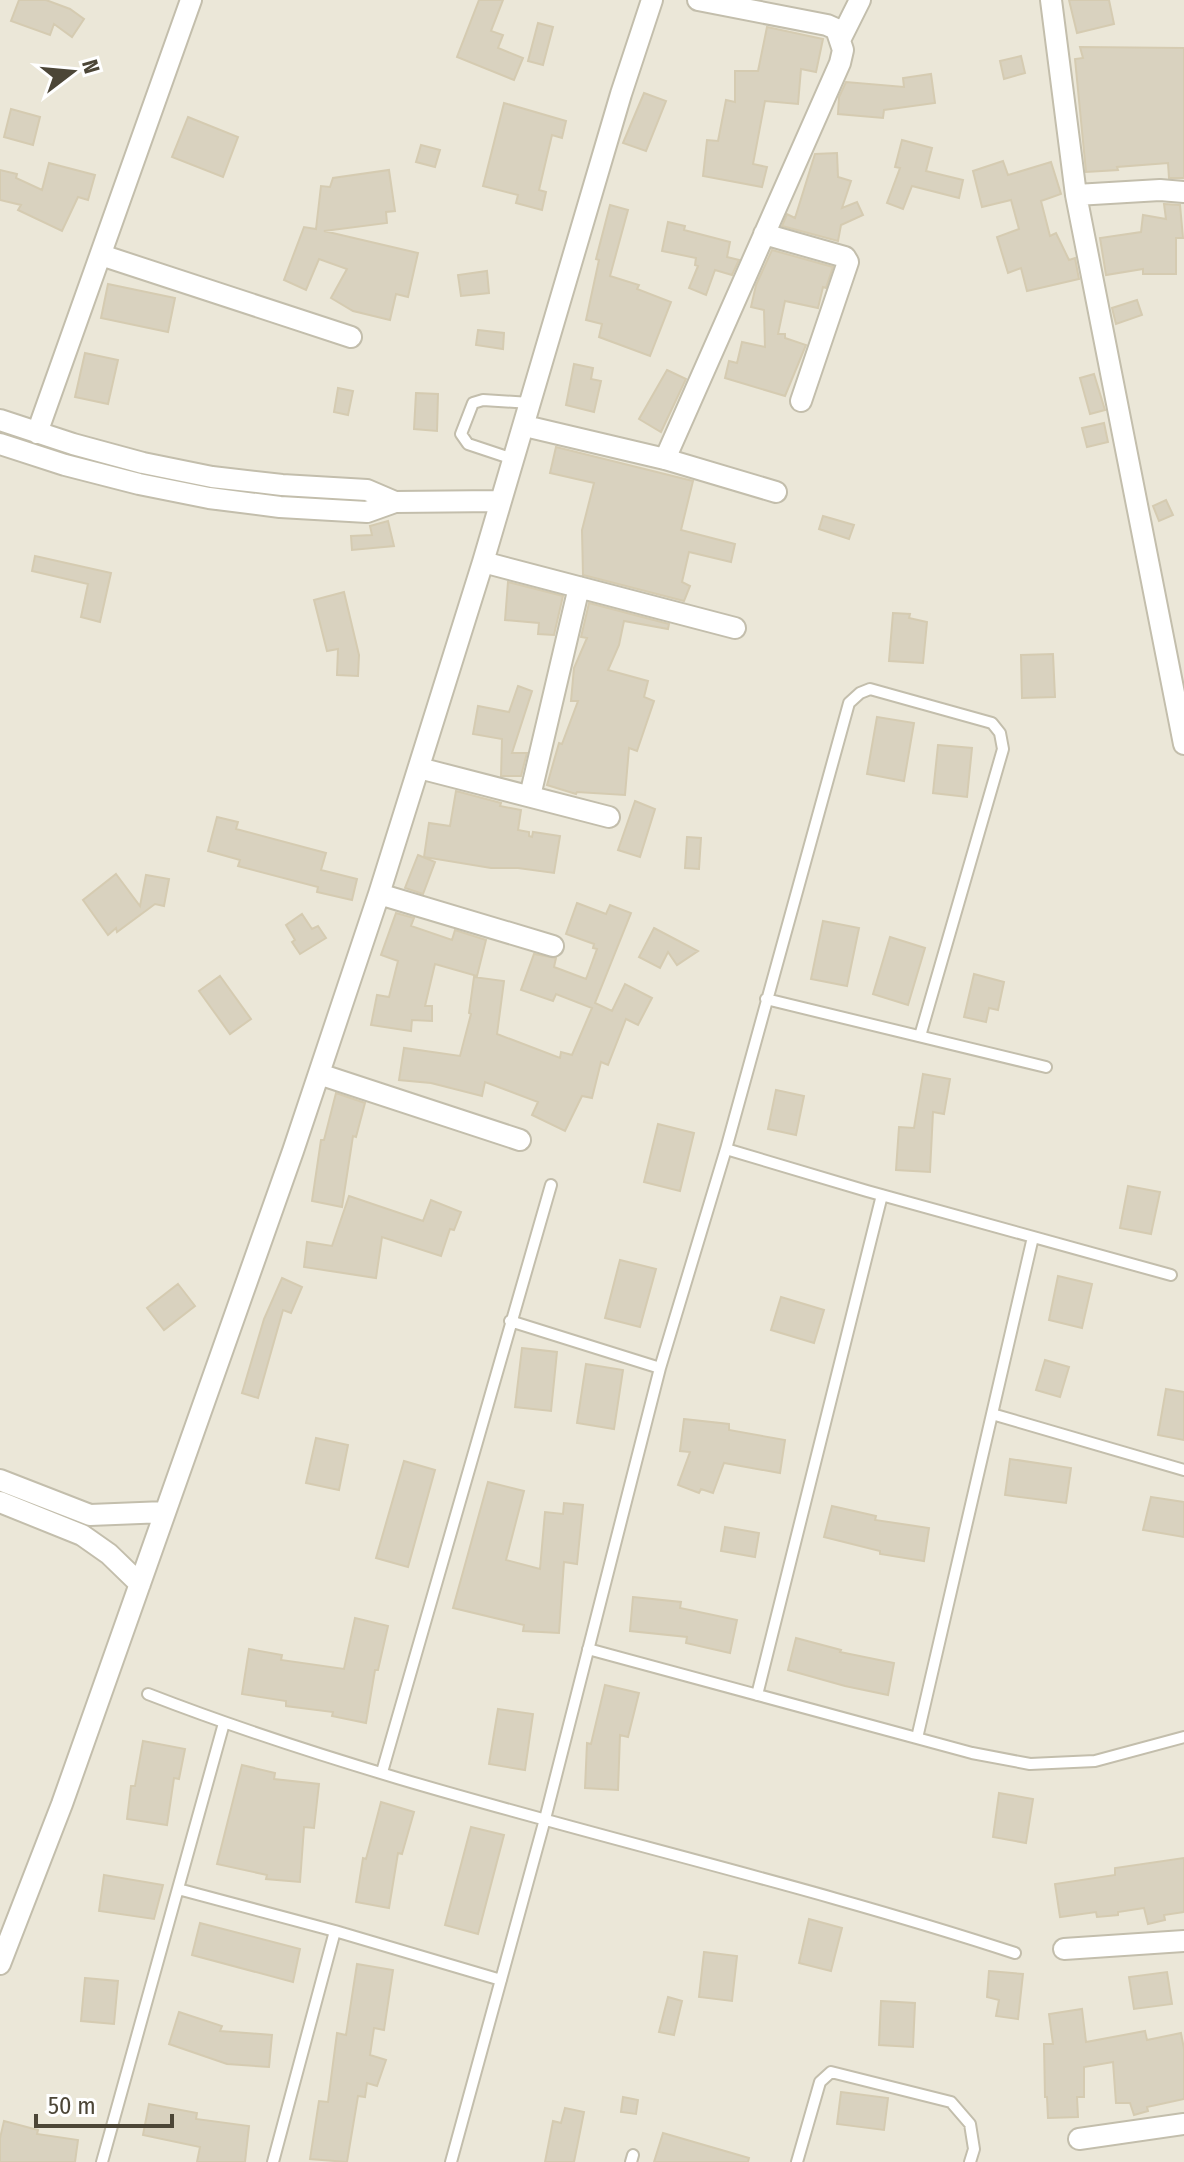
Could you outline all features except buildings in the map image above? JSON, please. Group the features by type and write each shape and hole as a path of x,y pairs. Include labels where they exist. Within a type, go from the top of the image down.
{"street":[{"path":"37,433 191,0"},
{"path":"0,1964 62,1804 140,1584 379,894 483,562 499,501 532,404 617,108 652,0"},
{"path":"665,459 840,63 843,50 836,29 827,25 698,0"},
{"path":"841,38 860,0"},
{"path":"1051,0 1076,195 1184,744"},
{"path":"1076,195 1160,190 1184,192"},
{"path":"764,234 845,257 848,262 801,401"},
{"path":"101,255 351,337"},
{"path":"0,420 115,456 184,471 282,485 367,490 395,502"},
{"path":"525,426 665,459 776,492"},
{"path":"0,444 65,465 209,498 355,512 367,512 395,502 499,501"},
{"path":"483,562 735,628"},
{"path":"530,796 579,587"},
{"path":"419,768 609,817"},
{"path":"379,894 553,946"},
{"path":"319,1074 520,1140"},
{"path":"0,1480 90,1515 165,1512"},
{"path":"0,1502 82,1535 109,1554 140,1584"},
{"path":"1064,1949 1184,1941"},
{"path":"1079,2139 1184,2124"}],"lane":[{"path":"513,459 468,444 461,434 473,403 483,400 532,404"},
{"path":"451,2162 545,1819 660,1368 726,1149 849,703 870,689 992,723 1000,733 1003,749 920,1036"},
{"path":"766,999 1046,1067"},
{"path":"726,1149 1171,1275"},
{"path":"382,1772 551,1185"},
{"path":"757,1695 882,1195"},
{"path":"917,1738 1033,1237"},
{"path":"510,1321 660,1368"},
{"path":"992,1414 1184,1470"},
{"path":"588,1649 972,1753 1030,1764 1095,1761 1184,1737"},
{"path":"148,1694 224,1723 382,1772 929,1925 1015,1953"},
{"path":"102,2162 224,1723"},
{"path":"178,1889 501,1980"},
{"path":"273,2162 335,1931"},
{"path":"797,2162 820,2082 831,2072 951,2102 970,2124 974,2149 970,2162"}],"shaded area":[{"path":"0,0 1184,0 1184,2162 0,2162"}]}
